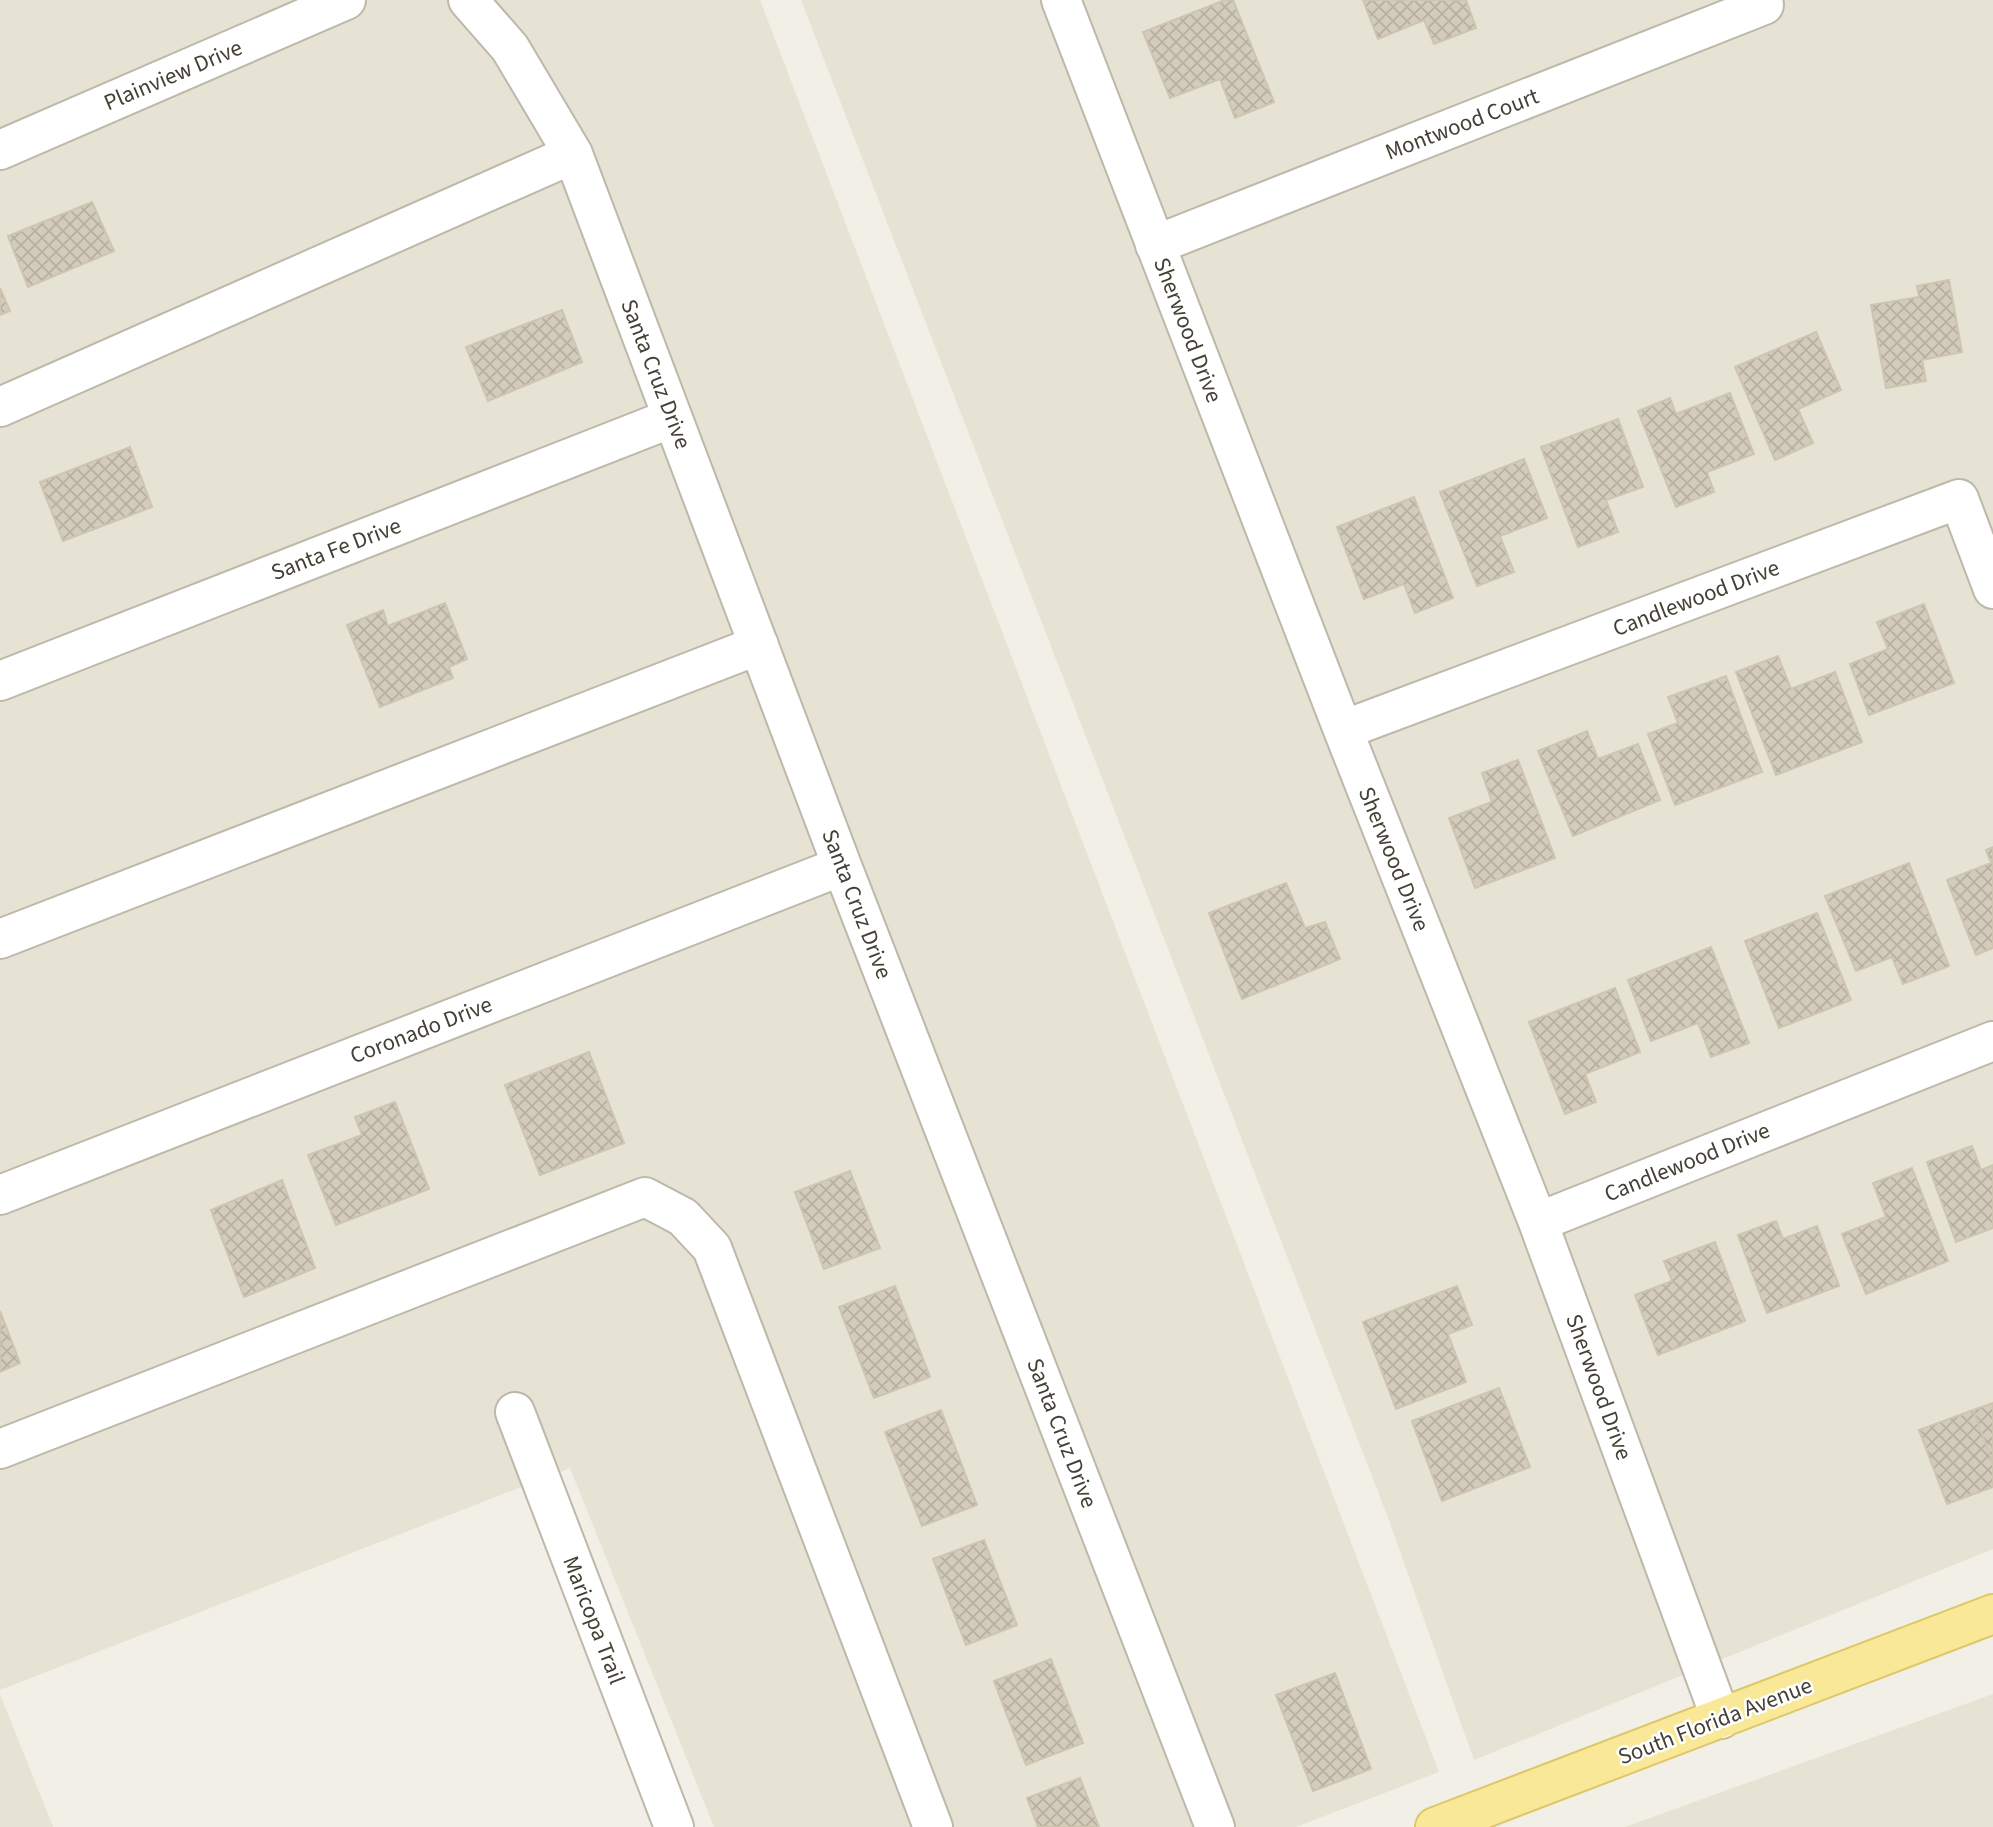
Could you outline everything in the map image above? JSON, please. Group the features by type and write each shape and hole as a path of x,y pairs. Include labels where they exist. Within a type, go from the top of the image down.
{"main road":[{"name":"South Florida Avenue","path":"1436,1827 1993,1614"}],"street":[{"name":"Plainview Drive","path":"0,150 346,0"},
{"name":"Santa Cruz Drive","path":"468,0 510,48 573,154 842,866 1215,1827"},
{"name":"Sherwood Drive","path":"1060,0 1343,730 1538,1222 1721,1719"},
{"name":"Montwood Court","path":"1155,245 1765,5 1762,0"},
{"path":"0,407 573,154"},
{"name":"Santa Fe Drive","path":"0,681 672,418"},
{"name":"Candlewood Drive","path":"1343,730 1959,499 1993,589"},
{"path":"0,939 759,645"},
{"name":"Coronado Drive","path":"0,1195 842,866"},
{"name":"Candlewood Drive","path":"1538,1222 1993,1041"},
{"path":"0,1449 645,1198 682,1217 712,1248 933,1827"},
{"name":"Maricopa Trail","path":"515,1412 674,1827"}],"shaded area":[{"path":"0,0 760,0 1439,1772 1296,1827 714,1827 570,1468 0,1690"},
{"path":"801,0 1993,0 1993,1549 1474,1760 1387,1515"},
{"path":"0,1694 53,1827 0,1827"},
{"path":"1993,1694 1993,1827 1625,1827"}],"building":[{"path":"1225,0 1233,0 1274,102 1235,118 1220,79 1170,98 1143,32"},
{"path":"1363,0 1466,0 1476,28 1434,44 1424,20 1378,39"},
{"path":"92,202 114,251 28,287 8,236"},
{"path":"1949,280 1962,352 1922,360 1926,381 1886,388 1871,305 1919,297 1917,286"},
{"path":"0,288 10,311 0,315"},
{"path":"562,310 582,362 488,401 466,347"},
{"path":"1816,332 1841,390 1798,409 1813,443 1775,460 1735,367"},
{"path":"1730,393 1754,454 1707,472 1714,492 1676,507 1638,411 1670,398 1676,414"},
{"path":"1618,419 1643,487 1606,500 1618,532 1578,547 1541,447"},
{"path":"130,447 152,507 63,541 40,482"},
{"path":"1524,459 1547,518 1500,536 1514,572 1477,586 1440,492"},
{"path":"1414,497 1453,598 1415,613 1404,584 1364,599 1337,527"},
{"path":"445,603 467,659 449,667 453,678 380,707 347,625 383,610 388,626"},
{"path":"1924,604 1954,683 1869,715 1850,664 1888,649 1877,622"},
{"path":"1778,656 1791,689 1835,672 1862,742 1776,775 1736,672"},
{"path":"1726,676 1762,772 1675,805 1648,734 1678,723 1668,697"},
{"path":"1587,731 1598,759 1638,744 1660,800 1573,836 1538,751"},
{"path":"1518,760 1555,858 1475,888 1449,818 1492,802 1482,773"},
{"path":"1993,847 1993,948 1976,955 1947,880 1991,863 1986,850"},
{"path":"1909,863 1949,966 1903,984 1892,957 1856,971 1825,896"},
{"path":"1286,883 1305,928 1325,922 1340,959 1242,999 1209,913"},
{"path":"1817,913 1851,1000 1779,1028 1745,941"},
{"path":"1711,947 1749,1043 1711,1057 1698,1023 1651,1041 1628,980"},
{"path":"1615,988 1640,1052 1585,1074 1596,1102 1565,1114 1529,1022"},
{"path":"589,1052 624,1143 540,1175 505,1085"},
{"path":"395,1102 429,1189 336,1225 308,1155 362,1135 355,1117"},
{"path":"1972,1146 1981,1170 1993,1165 1993,1228 1956,1242 1927,1162"},
{"path":"1912,1168 1948,1261 1866,1294 1842,1234 1886,1217 1873,1183"},
{"path":"850,1171 880,1248 824,1269 795,1192"},
{"path":"282,1180 315,1268 244,1297 211,1210"},
{"path":"1776,1221 1783,1239 1817,1226 1839,1286 1767,1313 1738,1235"},
{"path":"1715,1242 1745,1321 1658,1355 1635,1295 1672,1281 1664,1261"},
{"path":"895,1286 930,1377 874,1398 839,1307"},
{"path":"1457,1286 1472,1325 1448,1334 1466,1382 1396,1409 1363,1322"},
{"path":"0,1311 20,1363 0,1372"},
{"path":"1499,1388 1530,1467 1442,1501 1412,1421"},
{"path":"1993,1403 1993,1463 1973,1410"},
{"path":"941,1410 977,1505 922,1526 885,1432"},
{"path":"1973,1410 1993,1463 1993,1487 1947,1504 1919,1430"},
{"path":"984,1540 1017,1625 966,1645 933,1559"},
{"path":"1051,1659 1083,1743 1026,1765 994,1681"},
{"path":"1335,1673 1371,1769 1313,1791 1276,1695"},
{"path":"1080,1778 1099,1827 1038,1827 1027,1798"}]}
